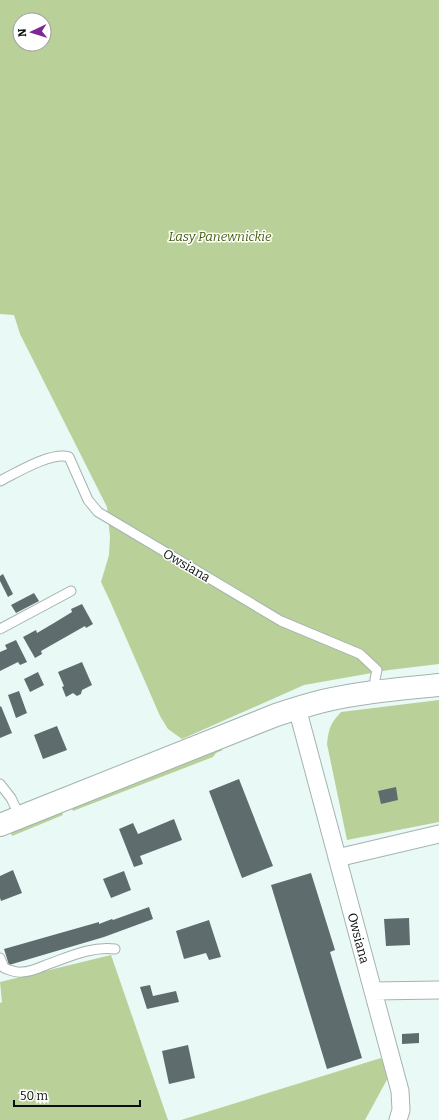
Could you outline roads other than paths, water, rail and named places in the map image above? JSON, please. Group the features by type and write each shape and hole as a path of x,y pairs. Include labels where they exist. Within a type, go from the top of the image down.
{"street":[{"path":"0,825 297,708 329,700 376,692 439,685"},
{"name":"Owsiana","path":"297,708 400,1091 401,1117"},
{"path":"337,858 439,834"},
{"path":"373,991 439,990"}],"lane":[{"name":"Owsiana","path":"0,481 51,458 64,456 69,457 88,500 98,512 281,620 360,654 377,670 375,679 376,692"},
{"path":"0,629 71,591"},
{"path":"0,784 11,798 20,817"},
{"path":"0,958 4,968 13,972 23,972 40,968 87,951 98,949 115,949"}],"park label":[{"name":"Lasy Panewnickie","path":"220,236"}]}
